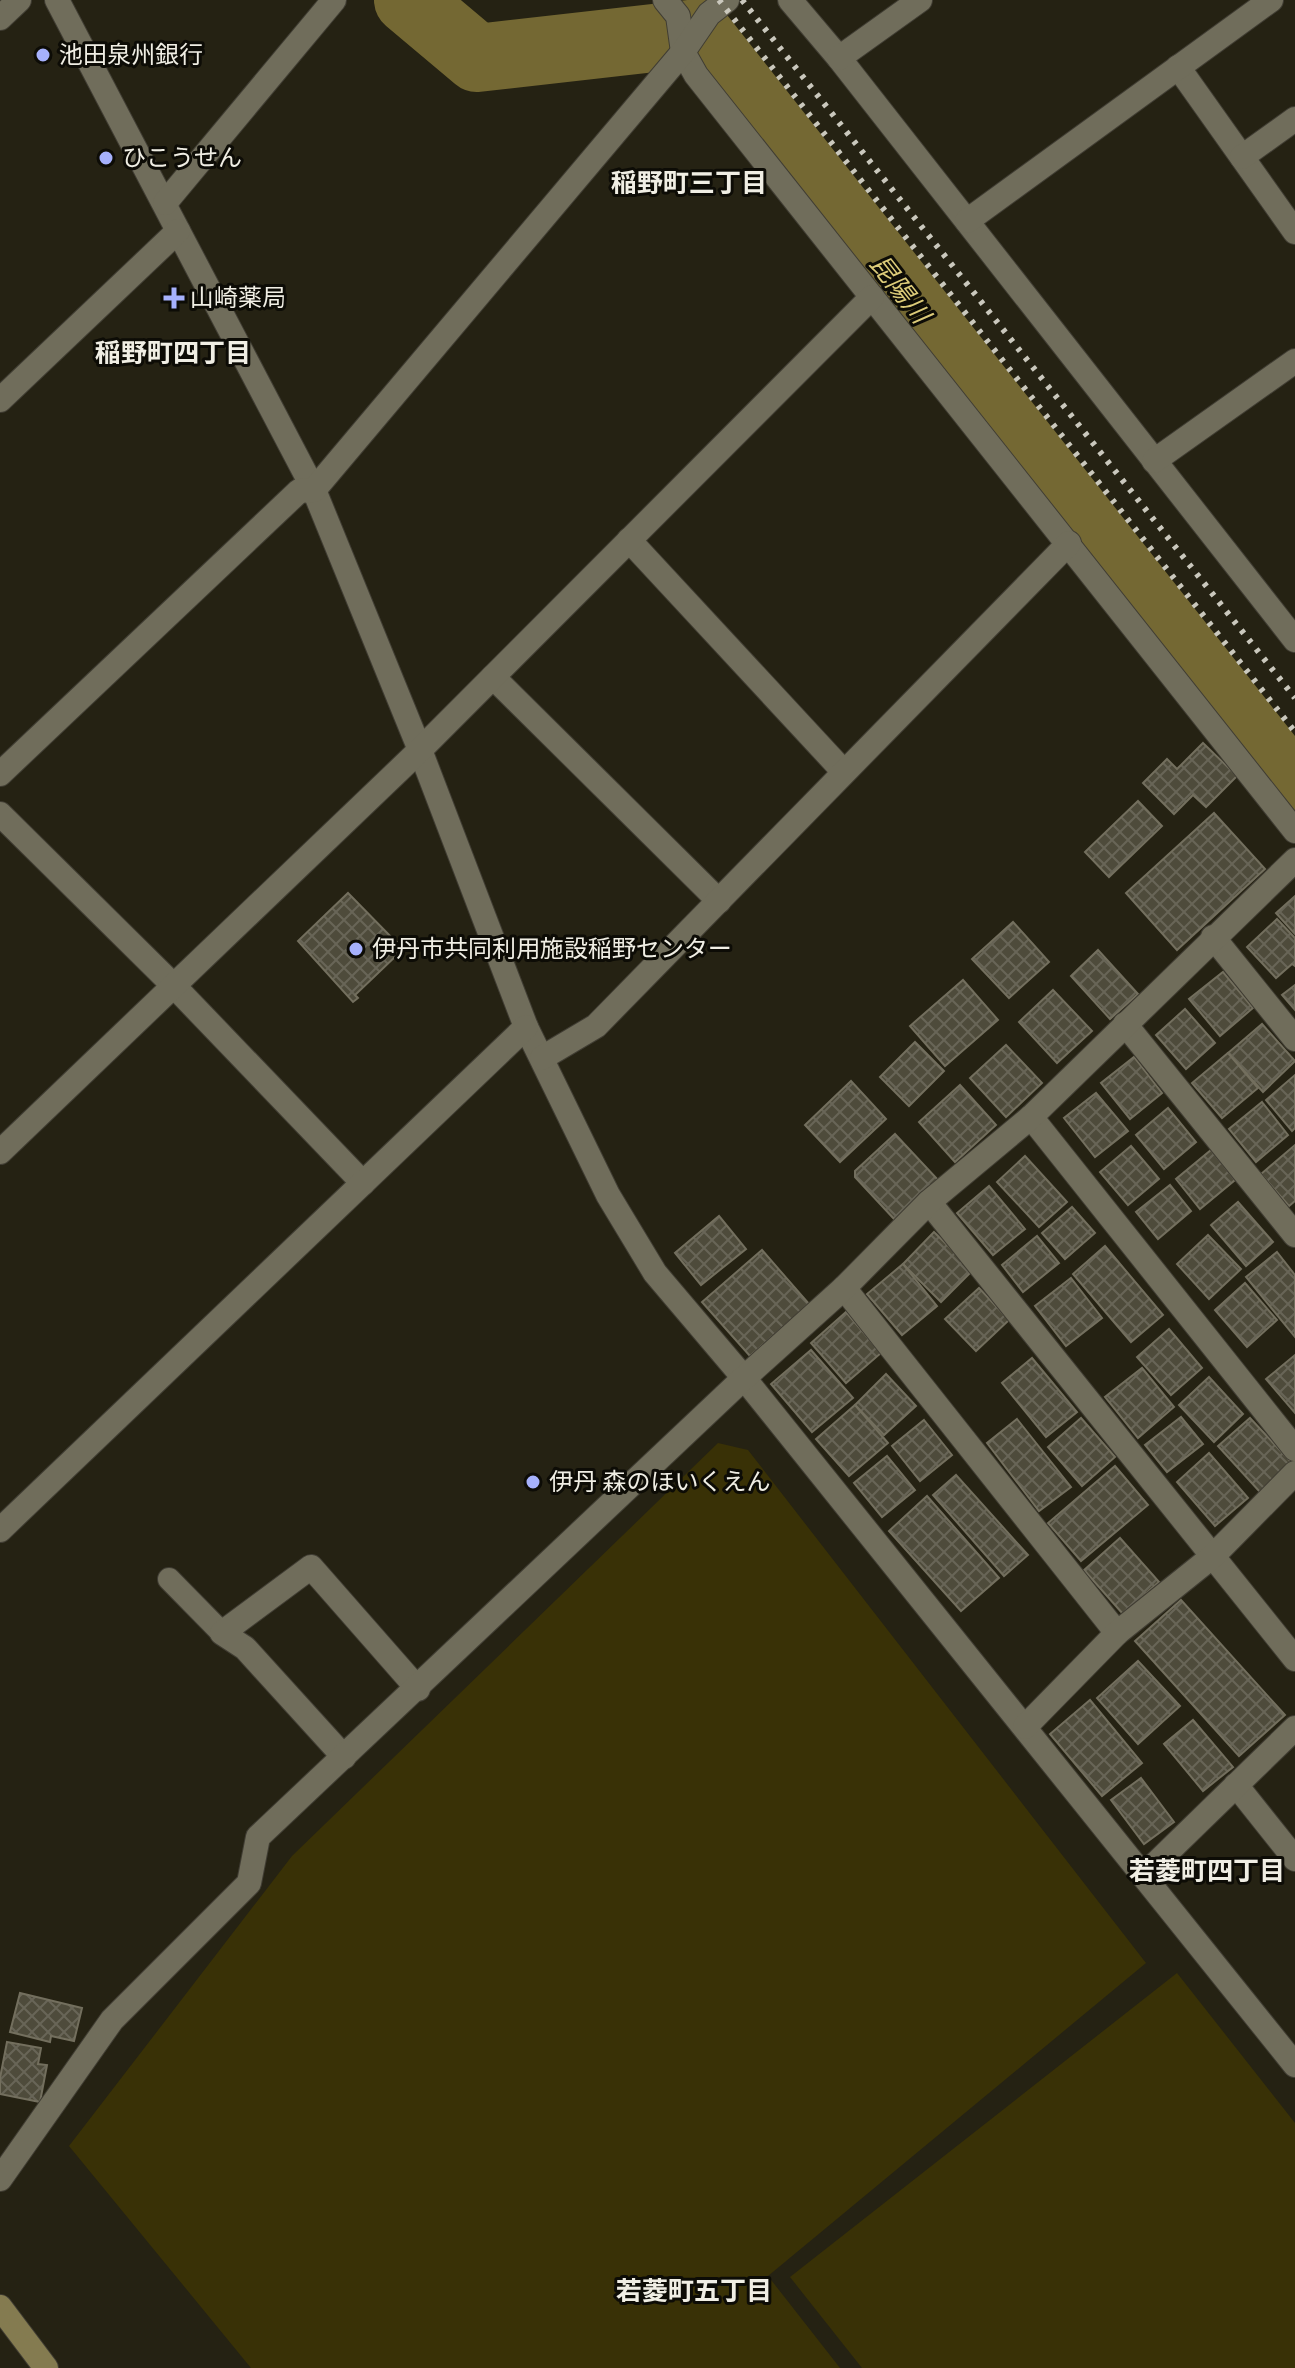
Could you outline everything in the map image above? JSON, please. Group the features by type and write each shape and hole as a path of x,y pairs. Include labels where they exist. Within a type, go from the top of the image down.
{"main road":[{"path":"0,2307 46,2368"}],"street":[{"path":"0,18 19,0"},
{"path":"57,0 314,490 420,750 526,1027 629,1233 685,1312 744,1378 1295,2065"},
{"path":"165,203 334,0"},
{"path":"790,0 839,58 1295,640"},
{"path":"839,58 920,0"},
{"path":"967,221 1271,0"},
{"path":"0,774 299,491 314,490 718,7"},
{"path":"672,8 683,52 696,75 1295,831"},
{"path":"1178,67 1295,232"},
{"path":"1242,157 1295,119"},
{"path":"0,400 178,231"},
{"path":"0,1152 420,750 872,297"},
{"path":"1154,461 1295,361"},
{"path":"629,540 844,772"},
{"path":"542,1058 596,1026 1069,543"},
{"path":"493,677 719,901"},
{"path":"0,814 174,986 363,1183"},
{"path":"0,2179 112,2020 249,1883 258,1837 744,1378 844,1288 929,1202 1031,1117 1295,860"},
{"path":"1213,937 1295,1039"},
{"path":"1125,1024 1295,1235"},
{"path":"0,1530 526,1027"},
{"path":"1031,1117 1295,1449"},
{"path":"929,1202 1295,1659"},
{"path":"844,1288 1117,1633"},
{"path":"1025,1727 1117,1633 1213,1556 1295,1473"},
{"path":"344,1757 245,1648 222,1633 311,1567 418,1689"},
{"path":"1144,1875 1295,1728"},
{"path":"1236,1785 1295,1859"}],"lane":[{"path":"169,1579 222,1633"}],"shaded area":[{"path":"718,1443 748,1450 1146,1963 768,2276 840,2368 251,2368 69,2146 292,1856"},
{"path":"1177,1973 1295,2123 1295,2368 862,2368 790,2277"}],"building":[{"path":"1203,743 1237,776 1206,807 1193,795 1174,814 1143,783 1167,759 1177,769"},
{"path":"1138,801 1162,826 1109,877 1085,852"},
{"path":"1214,813 1265,869 1177,950 1126,893"},
{"name":"伊丹市共同利用施設稲野センター","path":"348,893 397,943 402,938 409,946 355,995 358,998 353,1002 298,941"},
{"path":"1295,896 1295,934 1276,913"},
{"path":"1277,919 1295,938 1295,966 1292,964 1276,978 1247,947"},
{"path":"1013,922 1049,962 1009,998 972,959"},
{"path":"1098,950 1138,994 1110,1019 1071,976"},
{"path":"1223,972 1253,1008 1220,1036 1189,999"},
{"path":"963,980 998,1020 945,1066 910,1026"},
{"path":"1295,985 1295,1010 1282,995"},
{"path":"1053,990 1092,1031 1057,1063 1019,1022"},
{"path":"1185,1009 1215,1043 1186,1069 1156,1035"},
{"path":"1262,1024 1295,1061 1263,1092 1228,1053"},
{"path":"915,1042 944,1071 909,1106 880,1077"},
{"path":"1006,1045 1042,1083 1006,1117 970,1078"},
{"path":"1228,1053 1258,1088 1222,1118 1192,1083"},
{"path":"1134,1057 1162,1093 1130,1119 1101,1083"},
{"path":"1295,1075 1295,1128 1292,1131 1266,1100"},
{"path":"851,1081 886,1119 840,1162 805,1125"},
{"path":"960,1085 996,1125 955,1162 919,1122"},
{"path":"1096,1093 1128,1131 1095,1157 1064,1118"},
{"path":"1262,1102 1288,1135 1256,1162 1229,1129"},
{"path":"1168,1108 1196,1142 1164,1169 1136,1135"},
{"path":"895,1134 938,1180 895,1220 855,1177 855,1171"},
{"path":"1295,1145 1295,1201 1289,1206 1261,1174"},
{"path":"1131,1146 1159,1179 1128,1205 1100,1172"},
{"path":"1211,1150 1235,1180 1200,1209 1176,1179"},
{"path":"1025,1156 1067,1202 1039,1227 997,1182"},
{"path":"1170,1185 1191,1211 1158,1239 1136,1212"},
{"path":"989,1186 1025,1229 993,1255 957,1213"},
{"path":"1238,1202 1273,1242 1246,1266 1211,1225"},
{"path":"1072,1207 1095,1233 1065,1259 1042,1233"},
{"path":"719,1216 746,1249 701,1285 675,1253"},
{"path":"934,1232 973,1270 941,1302 903,1264"},
{"path":"1208,1235 1241,1269 1209,1299 1177,1264"},
{"path":"1037,1236 1059,1263 1023,1292 1002,1265"},
{"path":"1105,1246 1163,1315 1131,1342 1073,1274"},
{"path":"762,1250 809,1304 750,1356 702,1302"},
{"path":"1277,1252 1295,1275 1295,1337 1246,1277"},
{"path":"903,1264 937,1306 902,1335 867,1294"},
{"path":"1071,1278 1102,1318 1066,1346 1035,1306"},
{"path":"1245,1283 1277,1320 1247,1347 1215,1310"},
{"path":"979,1288 1009,1320 976,1351 945,1319"},
{"path":"846,1312 881,1353 846,1383 811,1343"},
{"path":"1169,1329 1202,1368 1171,1395 1137,1357"},
{"path":"811,1350 853,1398 812,1432 771,1384"},
{"path":"1295,1355 1295,1413 1266,1379"},
{"path":"1032,1358 1077,1412 1046,1437 1002,1383"},
{"path":"1142,1368 1174,1407 1138,1438 1105,1397"},
{"path":"886,1374 916,1406 884,1435 855,1405"},
{"path":"1209,1377 1243,1414 1214,1442 1179,1405"},
{"path":"855,1405 888,1443 849,1476 816,1439"},
{"path":"1181,1417 1203,1444 1167,1472 1145,1445"},
{"path":"1081,1418 1115,1457 1082,1486 1048,1447"},
{"path":"1250,1418 1292,1463 1260,1492 1218,1446"},
{"path":"1017,1419 1071,1487 1039,1511 987,1443"},
{"path":"924,1420 952,1455 920,1481 892,1446"},
{"path":"1209,1453 1248,1498 1215,1526 1177,1482"},
{"path":"887,1456 915,1490 882,1517 854,1483"},
{"path":"1115,1466 1148,1505 1081,1561 1048,1523"},
{"path":"956,1475 1028,1555 1004,1576 933,1495"},
{"path":"927,1496 999,1578 961,1611 889,1531"},
{"path":"1120,1538 1159,1582 1123,1614 1084,1570"},
{"path":"1181,1600 1285,1715 1239,1756 1135,1641"},
{"path":"1138,1661 1180,1706 1138,1744 1097,1698"},
{"path":"1090,1700 1142,1763 1102,1796 1050,1734"},
{"path":"1193,1720 1233,1767 1203,1791 1164,1744"},
{"path":"1141,1778 1174,1822 1144,1844 1111,1800"},
{"path":"20,1993 82,2008 74,2041 51,2036 50,2042 10,2032"},
{"path":"7,2042 41,2048 38,2064 47,2065 40,2102 0,2094"}],"waterway":[{"name":"昆陽川","path":"408,0 477,58 698,33 1295,791"}],"railway":[{"path":"719,0 1295,732"},
{"path":"742,0 1295,698"}],"place":[{"name":"池田泉州銀行","path":"43,55"},
{"name":"ひこうせん","path":"106,158"},
{"name":"山崎薬局","path":"174,298"},
{"name":"伊丹市共同利用施設稲野センター","path":"356,949"},
{"name":"伊丹 森のほいくえん","path":"533,1482"}],"district":[{"name":"稲野町三丁目","path":"689,183"},
{"name":"稲野町四丁目","path":"173,353"},
{"name":"若菱町四丁目","path":"1207,1871"},
{"name":"若菱町五丁目","path":"694,2291"}]}
